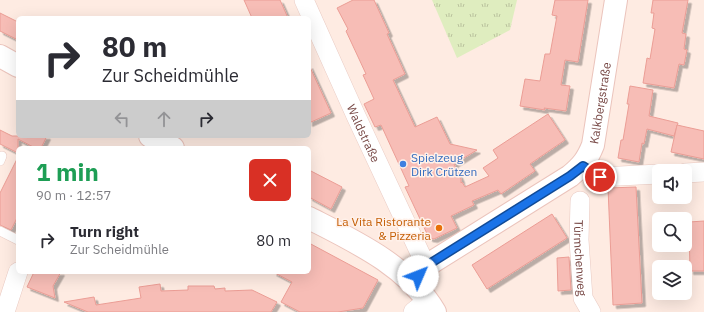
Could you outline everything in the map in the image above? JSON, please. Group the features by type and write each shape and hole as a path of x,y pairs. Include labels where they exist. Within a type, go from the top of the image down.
{"street":[{"name":"Waldstraße","path":"304,0 426,266"},
{"name":"Kalkbergstraße","path":"413,282 426,266 570,176 583,166 593,145 616,0"},
{"path":"0,56 16,65"},
{"path":"154,138 169,146"},
{"path":"583,166 600,177 652,174"},
{"path":"692,173 704,172"},
{"name":"Türmchenweg","path":"580,201 579,240 583,298 591,312"},
{"path":"311,219 348,238 399,271 413,282 426,308"},
{"path":"4,306 17,274"}],"lane":[{"path":"0,230 16,239"}],"green space":[{"path":"432,0 517,0 510,30 457,58"}],"building":[{"path":"244,0 280,0 287,16 251,16"},
{"path":"353,0 374,0 405,74 393,80 415,127 437,117 450,144 477,150 454,164 461,179 461,183 462,182 465,187 489,176 483,168 498,158 493,150 548,114 565,140 530,164 535,171 501,194 498,190 472,201 474,205 451,216 457,228 434,239 429,238 405,187 409,186 381,125 375,127 364,104 374,99 363,75 366,74 346,31 348,29 337,8"},
{"path":"555,0 588,0 578,62 565,60 561,85 570,86 566,111 544,108 545,110 520,106 525,79 540,81 545,54 550,54 557,16 552,15"},
{"path":"653,0 688,0 682,33 686,34 684,49 687,50 684,65 679,64 674,88 643,83 647,58 650,59 655,29 652,28 654,13 651,13"},
{"path":"0,13 16,21 16,39 0,31"},
{"path":"311,69 331,113 311,122"},
{"path":"630,86 653,90 649,116 678,123 674,136 647,129 644,144 642,143 639,162 618,158 621,140 623,140 629,104 627,104"},
{"path":"677,125 704,131 704,159 671,152"},
{"path":"0,130 12,136 16,136 16,138 46,138 42,146 31,146 18,139 16,152 0,144"},
{"path":"16,161 16,220 11,230 0,225 0,193"},
{"path":"311,171 342,187 331,209 311,198"},
{"path":"636,187 642,303 613,305 608,188"},
{"path":"552,214 567,238 487,289 472,265"},
{"path":"704,221 704,271 692,271 692,260 690,260 690,252 692,252 692,222"},
{"path":"311,244 378,280 363,308 338,312 300,312 281,302 292,282 277,274 311,274"},
{"path":"569,257 571,290 558,291 557,258"},
{"path":"33,274 60,274 53,286 55,298 27,287"},
{"path":"160,284 161,291 188,290 188,286 214,286 215,289 225,288 225,291 252,290 277,302 271,312 88,312 64,302 94,297 96,305 141,298 139,287"}],"place":[{"name":"Spielzeug Dirk Crützen","path":"403,164"},
{"name":"La Vita Ristorante & Pizzeria","path":"439,228"}],"route":[{"path":"418,276 426,266 570,176 583,166 600,177"}]}
